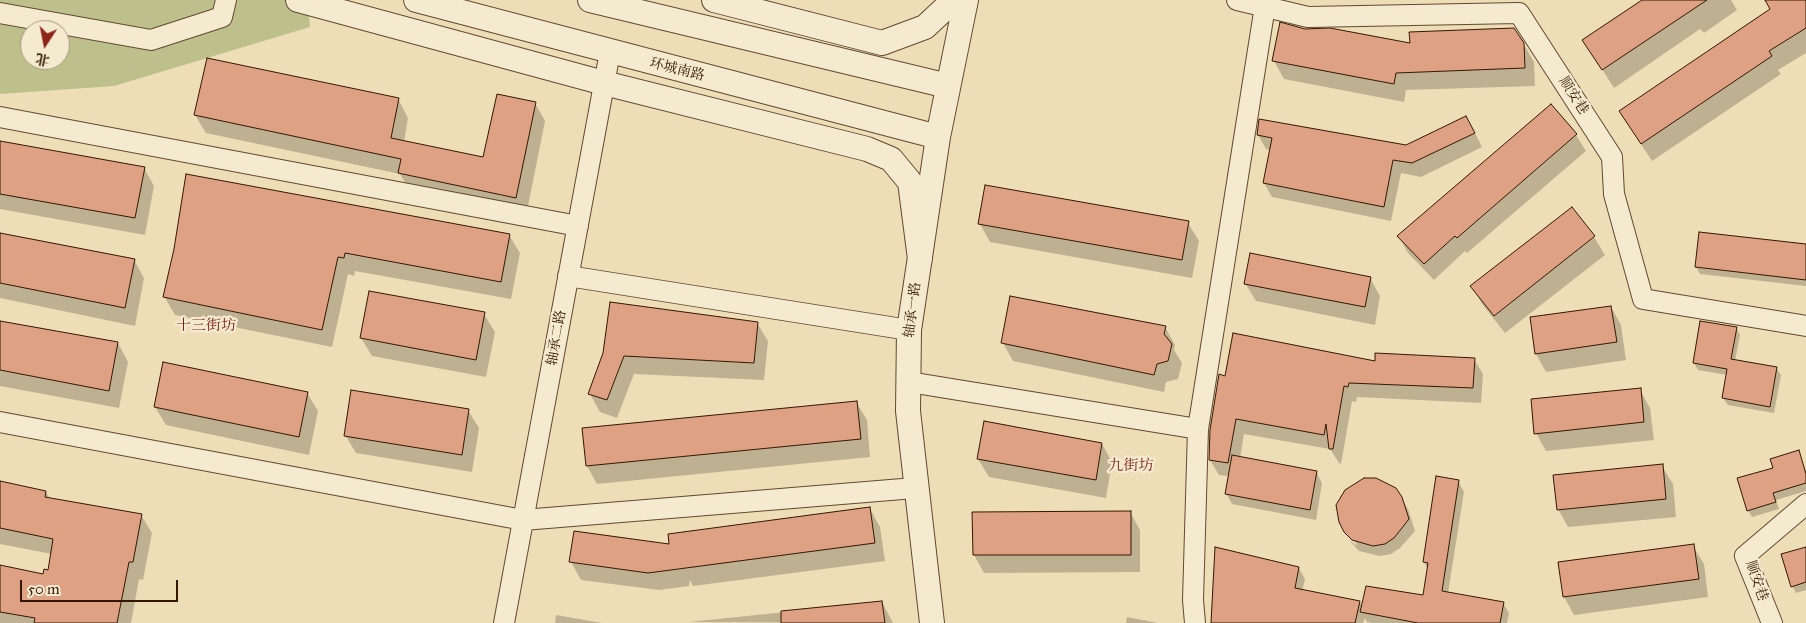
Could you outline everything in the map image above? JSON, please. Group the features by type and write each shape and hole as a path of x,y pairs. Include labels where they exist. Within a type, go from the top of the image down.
{"street":[{"path":"0,14 151,40 222,17 226,0"},
{"path":"298,0 604,82 866,149 891,159 910,182 920,258"},
{"name":"环城南路","path":"416,0 938,137"},
{"path":"590,0 620,4 948,86"},
{"path":"714,0 882,43 925,27 954,0"},
{"name":"轴承一路","path":"932,623 915,488 908,411 909,330 938,137 966,0"},
{"name":"顺安巷","path":"1238,0 1308,17 1519,13 1612,157 1614,194 1644,299 1806,326"},
{"path":"1195,623 1193,600 1198,429 1265,6"},
{"name":"轴承二路","path":"504,623 610,52"},
{"path":"0,116 578,226"},
{"path":"568,276 909,330"},
{"path":"909,382 1198,429"},
{"path":"0,422 523,520 915,488"},
{"name":"顺安巷","path":"1772,623 1745,556 1806,504"}],"green space":[{"path":"0,0 307,0 310,27 114,86 0,94"}],"building":[{"path":"1642,0 1707,0 1602,70 1582,40"},
{"path":"1765,0 1806,0 1806,28 1769,51 1772,56 1641,144 1619,111 1770,9"},
{"path":"1280,22 1305,29 1330,28 1410,43 1409,32 1514,28 1524,43 1525,68 1396,73 1394,84 1272,61"},
{"path":"207,58 399,98 391,138 483,157 497,94 536,102 516,198 398,173 401,159 194,115"},
{"path":"1551,104 1577,134 1457,238 1455,236 1424,264 1397,236"},
{"path":"1466,116 1475,133 1412,163 1393,160 1384,207 1263,183 1272,138 1257,135 1259,119 1406,145"},
{"path":"0,141 145,167 135,218 0,194"},
{"path":"186,174 510,234 501,282 345,253 344,258 338,257 322,330 163,297 174,249"},
{"path":"985,185 1189,221 1182,260 978,224"},
{"path":"1572,207 1595,236 1494,316 1470,286"},
{"path":"1699,232 1806,244 1806,280 1695,267"},
{"path":"0,233 135,259 125,308 0,283"},
{"path":"1250,253 1371,277 1365,307 1244,284"},
{"path":"369,291 485,312 476,360 360,338"},
{"path":"1010,296 1166,326 1164,334 1172,344 1168,361 1157,364 1154,375 1001,343"},
{"path":"610,302 758,322 754,363 624,356 607,400 588,394 603,353"},
{"path":"1611,306 1617,342 1535,354 1530,317"},
{"path":"0,321 118,342 109,391 0,370"},
{"path":"1700,321 1737,327 1731,359 1777,367 1770,407 1722,398 1727,369 1693,363"},
{"path":"1233,333 1375,361 1375,353 1475,358 1473,388 1349,383 1348,387 1344,386 1333,449 1329,449 1326,424 1324,435 1236,419 1228,463 1209,460 1210,430 1219,374 1225,376"},
{"path":"163,362 308,392 299,437 154,407"},
{"path":"1641,388 1644,422 1534,434 1531,399"},
{"path":"351,390 469,409 462,455 344,436"},
{"path":"857,401 861,439 586,466 582,428"},
{"path":"984,421 1102,443 1096,480 977,459"},
{"path":"1799,450 1806,474 1806,483 1773,493 1776,502 1747,511 1737,478 1773,468 1770,459"},
{"path":"1232,455 1317,471 1310,510 1225,494"},
{"path":"1663,464 1666,499 1557,510 1553,475"},
{"path":"1436,476 1459,480 1442,591 1504,602 1500,623 1418,623 1360,612 1366,586 1423,595 1428,563 1423,562"},
{"path":"1364,478 1376,478 1396,488 1402,497 1409,519 1394,538 1385,544 1373,546 1352,540 1344,532 1339,522 1336,505 1345,490"},
{"path":"0,481 46,491 45,497 142,514 133,562 129,562 117,623 34,623 35,618 0,612 0,565 43,574 44,569 48,570 53,539 0,528"},
{"path":"870,507 875,543 648,573 569,562 574,531 669,544 668,534"},
{"path":"1131,511 1131,555 973,555 972,512"},
{"path":"1694,544 1699,579 1563,597 1558,562"},
{"path":"1215,547 1299,567 1295,588 1360,601 1355,623 1211,623"},
{"path":"1806,547 1806,582 1791,587 1781,554"},
{"path":"882,601 885,623 781,623 781,611"}],"district":[{"name":"十三街坊","path":"206,326"},
{"name":"九街坊","path":"1131,466"}]}
